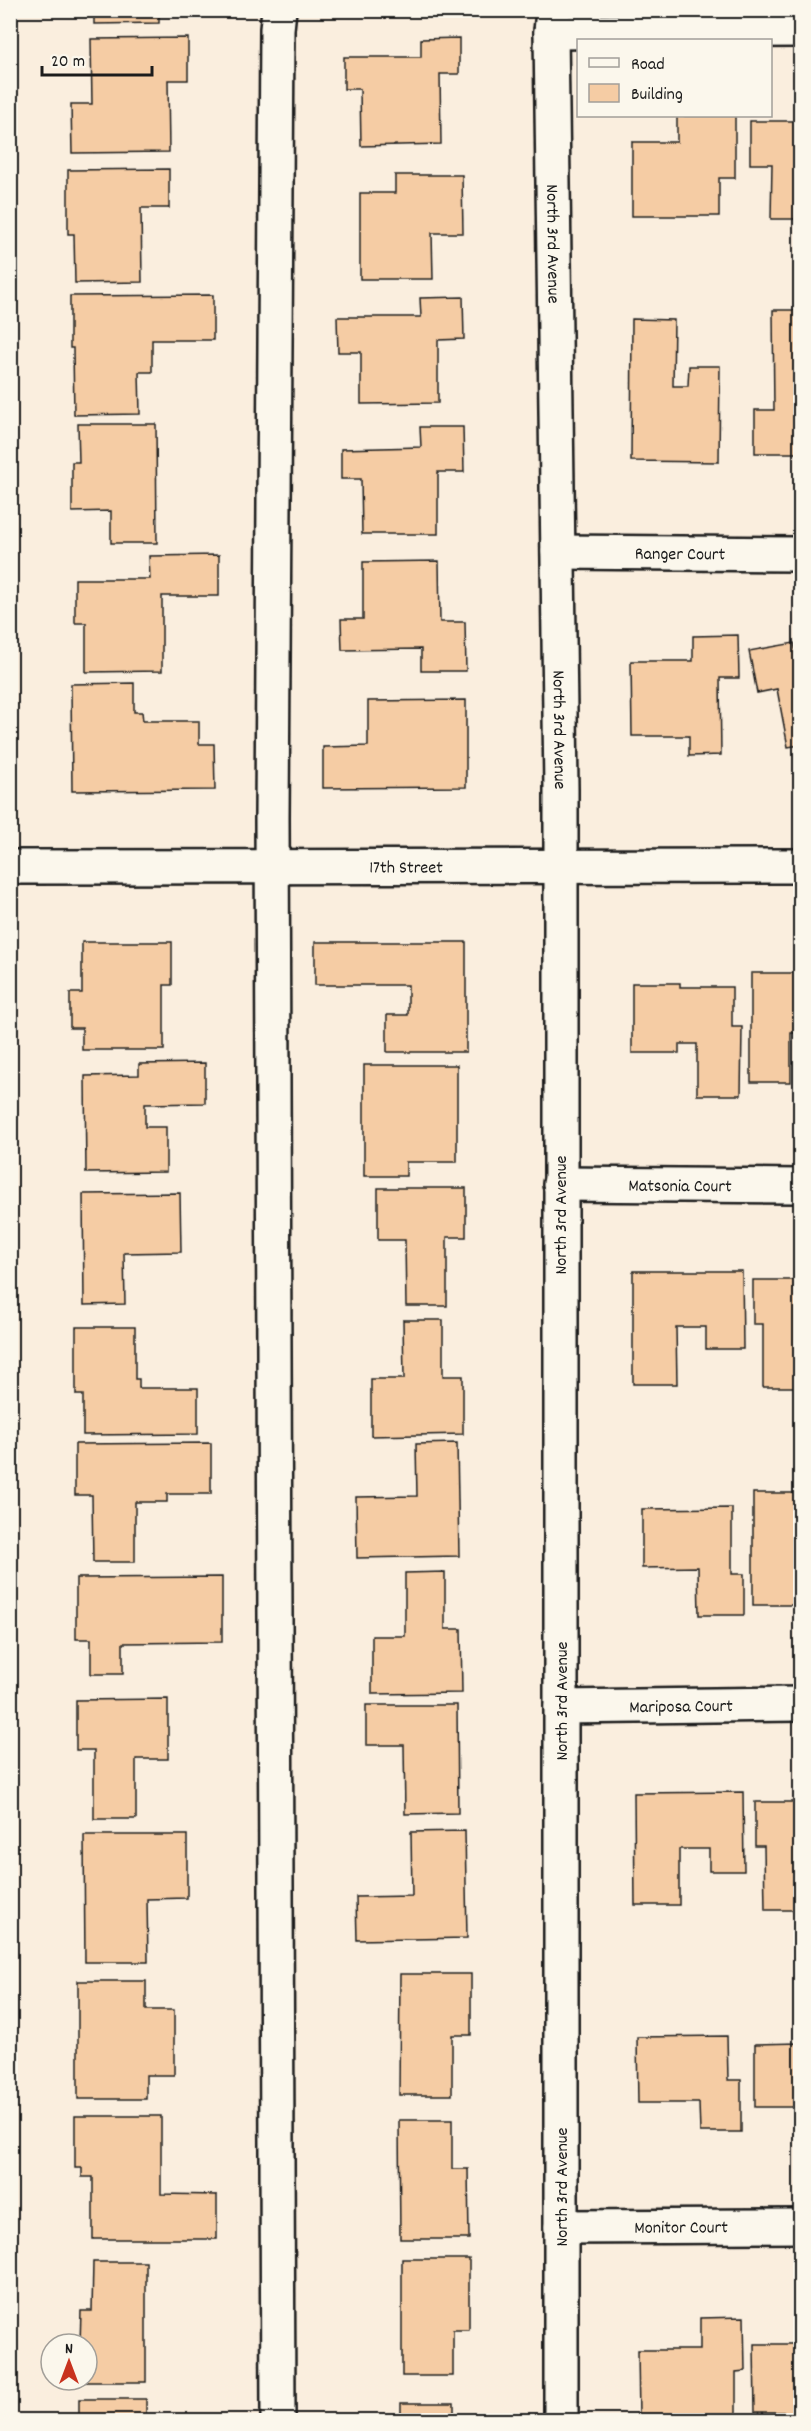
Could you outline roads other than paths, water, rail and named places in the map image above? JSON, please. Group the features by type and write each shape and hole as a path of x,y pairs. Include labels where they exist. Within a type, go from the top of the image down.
{"street":[{"path":"278,2421 272,867 279,10"},
{"path":"552,21 801,30"},
{"name":"North 3rd Avenue","path":"552,21 560,867 561,2421"},
{"name":"Ranger Court","path":"558,552 801,554"},
{"name":"17th Street","path":"10,867 801,866"},
{"name":"Matsonia Court","path":"560,1184 801,1186"},
{"name":"Mariposa Court","path":"561,1707 801,1704"},
{"name":"Monitor Court","path":"561,2227 801,2226"}]}
